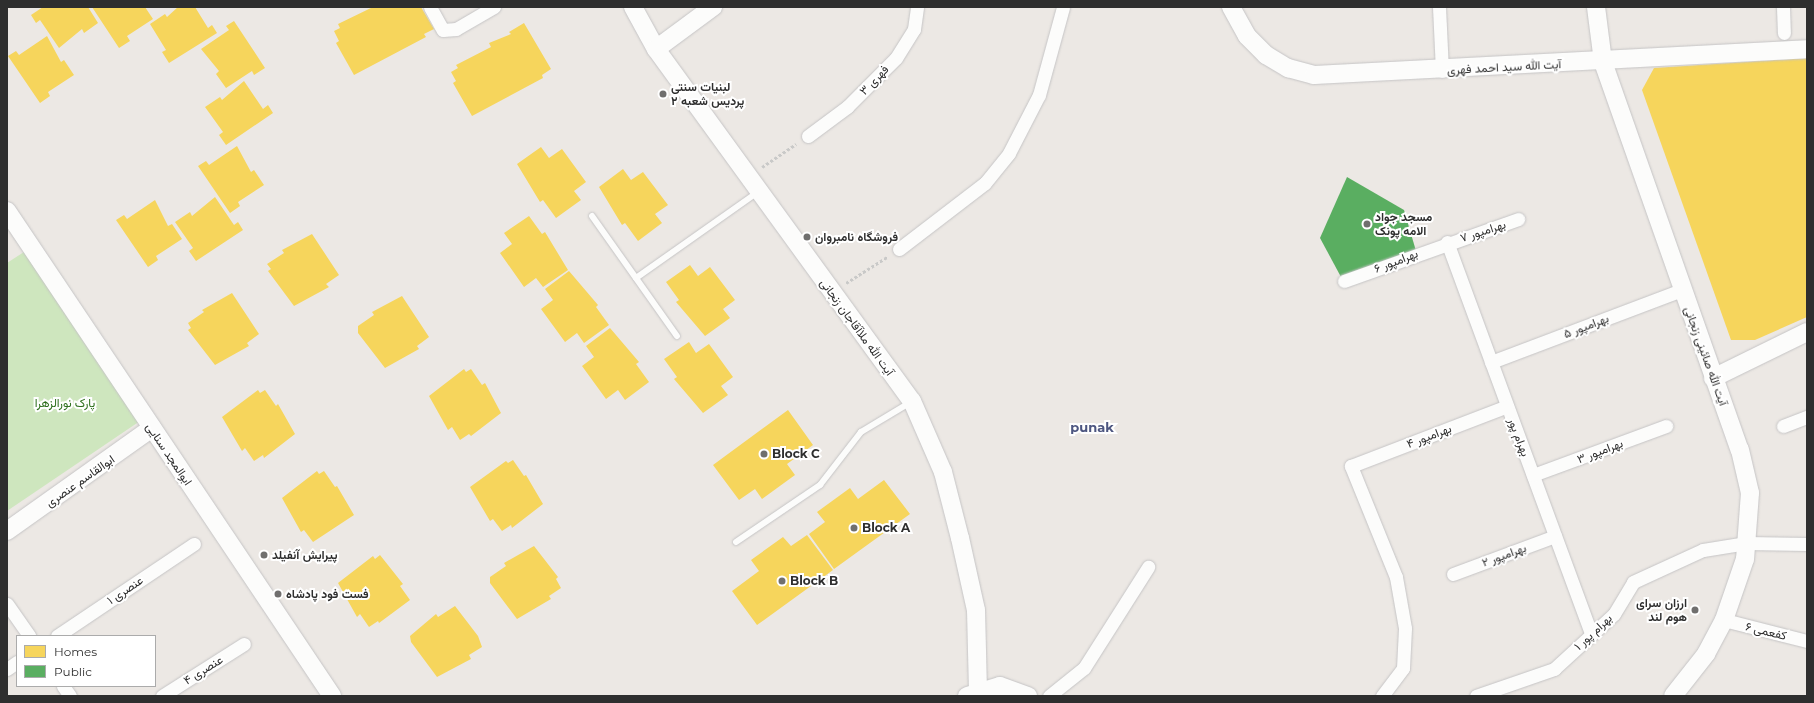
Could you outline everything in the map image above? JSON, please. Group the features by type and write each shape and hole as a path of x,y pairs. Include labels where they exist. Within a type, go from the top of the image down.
{"main road":[{"name":"آیت الله ملاآقاجان زنجانی","path":"632,7 656,49 756,182 830,293 912,401 943,472 976,610 973,693"},
{"path":"656,49 713,7"},
{"name":"آیت الله سید احمد فهری","path":"1231,7 1247,36 1266,54 1288,68 1314,75 1340,76 1442,71 1807,49"},
{"name":"آیت الله صائینی زنجانی","path":"1596,7 1603,62 1713,378 1740,450 1750,493 1745,559 1724,620 1706,654 1673,696"},
{"name":"ابوالمجد سنایی","path":"7,211 327,694"},
{"path":"1713,378 1807,332"},
{"name":"ابوالقاسم عنصری","path":"7,531 152,428"},
{"path":"973,693 1000,686 1028,696"}],"street":[{"path":"430,7 443,30 456,29 494,7"},
{"name":"فهری ۳","path":"808,136 847,107 896,58 914,29 917,7"},
{"path":"900,249 985,183 1009,153 1039,95 1063,7"},
{"path":"1439,7 1442,71"},
{"path":"1783,7 1784,33"},
{"name":"بهرامپور ۷","path":"1447,242 1518,219"},
{"name":"بهرامپور ۶","path":"1344,281 1447,242"},
{"name":"بهرام پور","path":"1447,242 1591,633"},
{"name":"بهرامپور ۵","path":"1491,362 1682,290"},
{"name":"بهرامپور ۴","path":"1382,696 1403,668 1405,628 1396,578 1351,466 1507,406"},
{"path":"1783,426 1807,417"},
{"name":"بهرامپور ۳","path":"1533,476 1666,426"},
{"name":"بهرامپور ۲","path":"1453,574 1555,536"},
{"name":"بهرام پور ۱","path":"1476,696 1554,669 1591,633 1614,614 1633,582 1703,550 1746,543 1807,544"},
{"name":"عنصری ۱","path":"58,635 194,544"},
{"path":"1049,696 1084,668 1148,567"},
{"path":"7,604 28,635"},
{"name":"کفعمی ۶","path":"1724,620 1807,641"},
{"name":"عنصری ۴","path":"162,696 244,644"},
{"path":"7,669 16,663"},
{"path":"64,687 70,696"}],"lane":[{"path":"636,278 749,202 756,182"},
{"path":"592,216 677,336"},
{"path":"736,542 820,485 861,432 912,401"}],"path":[{"path":"756,182 808,136"},
{"path":"830,293 900,249"}],"green space":[{"name":"پارک نورالزهرا","path":"27,250 146,417 7,511 7,263"}],"building: Homes":[{"path":"43,7 88,7 98,23 84,33 82,29 59,48 40,20 36,23 31,15"},
{"path":"92,7 145,7 153,19 127,36 130,41 119,48"},
{"path":"178,7 195,7 208,28 212,25 217,33 169,63 162,52 166,50 150,24 165,14 167,17"},
{"path":"373,7 421,7 434,29 424,34 426,37 354,75 336,43 339,41 334,31 340,28 338,24"},
{"path":"234,21 265,68 254,75 252,71 226,88 216,74 219,71 201,49 229,30 226,26"},
{"path":"524,23 551,69 542,75 543,78 472,116 453,83 456,81 451,72 458,68 456,65 491,47 489,43 511,34 509,32"},
{"path":"47,36 61,62 64,60 74,75 48,92 50,96 40,103 8,56 16,51 19,55"},
{"path":"1807,58 1807,317 1755,340 1731,340 1642,90 1654,68"},
{"path":"244,81 263,109 268,105 273,113 226,145 219,135 223,132 205,107 220,97 222,100"},
{"path":"237,146 251,172 254,170 264,185 238,202 240,206 230,213 198,166 206,161 209,165"},
{"path":"541,147 549,158 562,149 586,182 574,191 581,200 556,218 543,200 540,202 517,164"},
{"path":"623,169 631,180 643,172 668,205 655,214 662,223 638,241 625,223 622,225 599,187"},
{"path":"215,197 234,225 238,222 243,230 196,261 189,251 193,248 175,222 190,212 192,216"},
{"path":"155,200 168,226 172,224 182,239 156,256 158,260 148,267 116,220 124,215 127,219"},
{"path":"529,216 542,234 545,232 568,270 543,287 536,278 524,287 500,253 512,244 504,233"},
{"path":"312,234 339,275 326,284 329,287 294,306 268,271 271,269 267,264 284,253 282,250"},
{"path":"690,265 698,276 710,267 735,300 723,309 730,318 705,336 676,302 679,300 666,282"},
{"path":"569,271 598,305 596,307 609,325 584,343 577,333 565,342 541,309 553,300 545,289"},
{"path":"232,293 259,334 247,343 249,346 215,365 188,330 191,328 188,323 204,312 202,310"},
{"path":"402,296 429,337 417,346 419,349 385,368 358,333 358,326 374,315 372,312"},
{"path":"610,328 639,362 636,364 649,382 625,400 618,390 606,399 582,366 594,357 586,346"},
{"path":"689,342 696,353 709,344 733,377 721,386 728,395 703,413 674,379 677,377 664,359"},
{"path":"464,369 466,372 471,369 482,385 485,383 501,413 471,436 469,434 460,440 452,427 448,430 429,396"},
{"path":"258,390 260,393 265,390 276,406 278,404 295,434 264,458 263,455 254,461 245,448 242,451 222,417"},
{"name":"Block C","path":"788,410 813,445 787,464 795,475 762,499 755,489 739,500 713,465"},
{"path":"513,460 524,476 526,475 543,504 512,528 511,525 502,531 493,519 490,521 470,487 506,461 508,463"},
{"path":"317,471 319,474 324,471 335,487 337,486 354,515 313,542 304,530 301,532 282,498"},
{"name":"Block A","path":"884,480 910,514 834,569 809,534 825,522 817,512 850,488 858,499"},
{"name":"Block B","path":"807,535 833,570 757,625 732,591 759,571 751,560 783,537 791,546"},
{"path":"534,546 558,577 556,579 561,588 549,596 551,599 517,619 490,583 490,577 506,566 504,563"},
{"path":"380,555 403,584 400,586 410,600 379,623 378,621 369,627 360,614 357,617 338,583 373,556 375,559"},
{"path":"455,606 478,636 482,647 469,655 471,659 437,677 411,642 410,636 436,614 438,617"}],"building: Public":[{"name":"مسجد جواد الامه پونک","path":"1347,177 1404,210 1416,251 1341,277 1320,238"}],"place":[{"name":"لبنیات سنتی پردیس شعبه ۲","path":"663,94"},
{"name":"مسجد جواد الامه پونک","path":"1367,224"},
{"name":"فروشگاه نامبروان","path":"807,237"},
{"name":"Block C","path":"764,454"},
{"name":"Block A","path":"854,528"},
{"name":"پیرایش آنفیلد","path":"264,555"},
{"name":"Block B","path":"782,581"},
{"name":"فست فود پادشاه","path":"278,594"},
{"name":"ارزان سرای هوم لند","path":"1695,610"}],"district":[{"name":"punak","path":"1092,427"}]}
